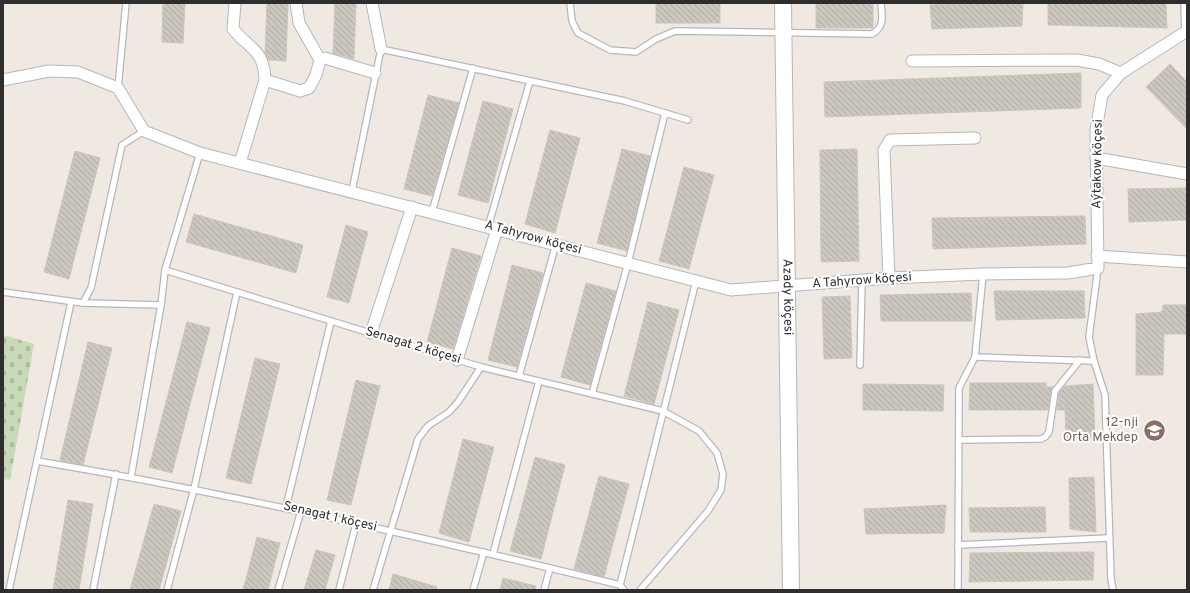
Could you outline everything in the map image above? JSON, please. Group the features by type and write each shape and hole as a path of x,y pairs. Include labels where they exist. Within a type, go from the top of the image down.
{"main road":[{"name":"Azady köçesi","path":"783,3 791,590"}],"street":[{"path":"235,3 233,29 244,41 254,48 260,56 265,68 265,80 240,163"},
{"path":"265,80 300,91 309,88 316,75 320,60 299,23 296,3"},
{"path":"372,3 381,49"},
{"name":"Aýtakow köçesi","path":"1098,268 1096,130 1102,95 1121,73 1186,32"},
{"path":"320,60 325,58 375,73"},
{"path":"912,61 1078,60 1099,64 1121,73"},
{"path":"3,80 49,71 78,72 118,88 144,131"},
{"name":"A Tahyrow köçesi","path":"144,131 200,153 731,290 787,287 889,278 983,274 1068,274 1098,268"},
{"path":"889,278 884,150 890,140 975,138"},
{"path":"1096,158 1187,174"},
{"path":"371,333 412,207"},
{"path":"457,360 492,228"},
{"path":"1097,256 1187,262"}],"lane":[{"path":"118,88 126,3"},
{"path":"570,3 572,21 578,33 610,50 636,52 656,39 675,31 872,34 878,31 881,26 881,3"},
{"path":"1184,3 1186,32"},
{"path":"352,191 381,49 625,101 688,120"},
{"path":"432,212 473,68"},
{"path":"492,228 530,81"},
{"path":"592,394 628,264 665,113"},
{"path":"83,303 91,288 122,145 144,131"},
{"path":"131,477 161,305 165,270 200,153"},
{"path":"519,376 556,244"},
{"path":"1098,268 1090,337 1094,361 1105,395 1110,579 1113,590"},
{"name":"Senagat 2 köçesi","path":"165,270 481,367 663,411 699,431 717,453 723,474 721,490 708,511 640,590"},
{"path":"958,590 959,388 974,357 983,274"},
{"path":"622,587 663,411 696,281"},
{"path":"860,365 862,281"},
{"path":"3,292 83,303 161,305"},
{"path":"167,590 194,489 236,292"},
{"path":"9,590 71,302"},
{"path":"286,507 331,321"},
{"path":"974,357 1094,361"},
{"path":"959,440 1041,439 1046,437 1049,432 1055,391 1080,360"},
{"path":"373,590 389,531 418,439 428,426 449,412 458,402 481,367"},
{"path":"492,554 539,381"},
{"name":"Senagat 1 köçesi","path":"37,461 116,474 286,507 484,552 622,587"},
{"path":"93,590 116,474"},
{"path":"278,590 300,511"},
{"path":"339,590 356,524"},
{"path":"958,545 1109,538"},
{"path":"473,590 484,552"},
{"path":"544,590 550,568"}],"green space":[{"path":"3,335 34,344 10,480 3,479"}],"building":[{"path":"163,3 185,3 183,43 162,42"},
{"path":"267,3 288,3 286,61 269,60 265,53"},
{"path":"335,3 356,3 354,59 333,53"},
{"path":"656,3 720,3 720,23 656,23"},
{"path":"816,3 873,3 873,28 816,28"},
{"path":"1023,3 1022,26 932,29 930,5"},
{"path":"1048,3 1166,3 1167,28 1048,25"},
{"path":"1170,64 1187,82 1187,129 1146,87"},
{"path":"1081,73 1081,108 825,117 824,82"},
{"path":"428,95 459,103 432,196 404,189"},
{"path":"483,101 513,109 488,203 458,195"},
{"path":"550,130 580,138 555,233 525,224"},
{"path":"622,149 650,156 627,251 597,243"},
{"path":"857,149 859,261 821,262 820,150"},
{"path":"75,151 100,158 69,279 44,272"},
{"path":"684,167 714,175 689,269 659,261"},
{"path":"1187,188 1187,220 1129,222 1128,189"},
{"path":"194,214 303,245 296,273 186,242"},
{"path":"1085,216 1086,244 933,249 932,218"},
{"path":"346,225 368,232 349,303 327,297"},
{"path":"452,248 481,256 453,349 427,342"},
{"path":"512,265 543,273 517,367 488,360"},
{"path":"586,283 616,291 590,385 561,377"},
{"path":"994,291 1084,291 1085,318 996,320"},
{"path":"971,293 972,321 881,321 880,295"},
{"path":"850,296 852,358 824,359 822,297"},
{"path":"648,302 679,310 654,404 624,396"},
{"path":"1163,305 1187,305 1187,334 1164,334 1163,375 1136,375 1136,314 1162,312"},
{"path":"187,322 210,328 172,473 149,467"},
{"path":"88,342 112,348 83,465 60,460"},
{"path":"255,358 280,364 251,484 226,478"},
{"path":"356,380 380,386 351,505 327,500"},
{"path":"970,383 1046,383 1046,387 1053,387 1048,410 969,410"},
{"path":"863,384 944,385 943,411 863,410"},
{"path":"1093,384 1095,439 1066,438 1065,410 1057,410 1059,393 1065,386"},
{"path":"463,439 494,447 469,542 439,533"},
{"path":"535,457 565,465 541,559 510,551"},
{"path":"599,476 629,484 604,577 574,569"},
{"path":"1094,477 1096,532 1070,529 1069,478"},
{"path":"68,500 93,504 79,590 53,590"},
{"path":"154,504 181,511 159,590 130,590"},
{"path":"946,505 944,533 866,534 864,509"},
{"path":"1045,507 1046,532 970,532 969,508"},
{"path":"257,537 280,543 268,590 243,590"},
{"path":"316,550 335,555 325,590 304,590"},
{"path":"1094,552 1093,580 969,582 970,553"},
{"path":"393,574 437,587 436,590 389,590"},
{"path":"503,578 536,586 535,590 500,590"}],"place":[{"name":"12-nji Orta Mekdep","path":"1154,430"}]}
